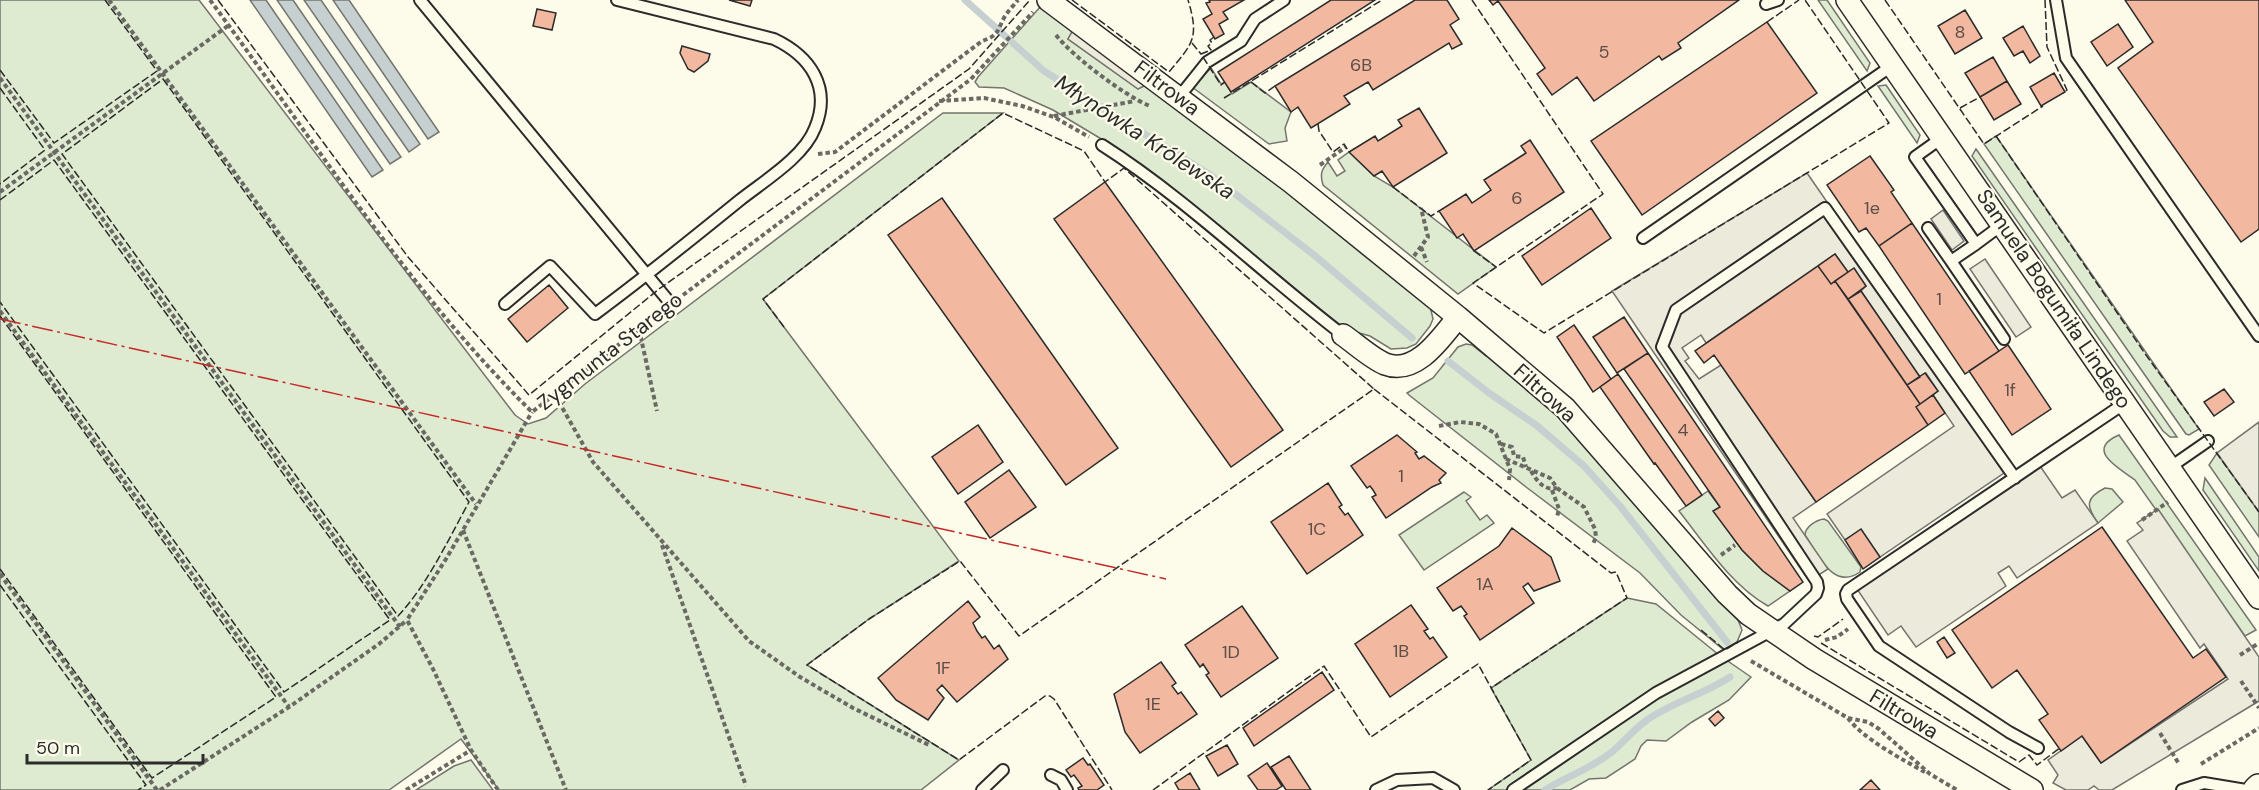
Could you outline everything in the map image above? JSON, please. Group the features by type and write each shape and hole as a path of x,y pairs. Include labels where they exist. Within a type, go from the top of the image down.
{"street":[{"name":"Samuela Bogumiła Lindego","path":"1847,0 2259,598"},
{"name":"Filtrowa","path":"1045,8 1171,91 1291,182 1458,317 1565,408 1727,594 1748,614 1874,697 2032,790"},
{"path":"1343,335 1385,364 1402,367 1423,357 1458,317"}],"lane":[{"path":"420,0 670,304"},
{"path":"505,304 550,266 595,314 648,275 793,157 804,146 815,128 820,108 820,89 814,72 806,60 790,47 774,39 617,0"},
{"path":"1171,91 1207,62 1241,41 1254,19 1284,0"},
{"path":"1766,4 1778,0"},
{"path":"2056,0 2066,58 2259,336"},
{"path":"1643,238 1893,65"},
{"path":"1943,137 1916,157 1976,244"},
{"path":"1102,145 1212,226 1296,299 1343,335"},
{"path":"1513,790 1656,693 1784,624 1816,594 1817,582 1662,347 1676,310 1826,208 2015,478"},
{"path":"1951,261 2003,224"},
{"path":"1928,228 2004,339"},
{"path":"2038,748 2009,732 1879,646 1846,599 1846,594 1848,590 2125,404"},
{"path":"2169,468 2208,441"},
{"path":"982,790 1003,770"},
{"path":"1051,775 1061,780 1067,790"},
{"path":"1376,790 1397,780 1433,778 1454,790"},
{"path":"2182,790 2204,783 2246,790"}],"path":[{"path":"110,0 476,504"},
{"name":"Zygmunta Starego","path":"210,0 398,260 506,386 532,412 670,304 979,72 1036,9 1045,8"},
{"path":"793,157 835,152 982,41 993,37 1000,29 1005,16 1018,0"},
{"path":"0,192 229,25"},
{"path":"1053,32 1065,47 1136,100"},
{"path":"0,78 400,627"},
{"path":"1054,117 1171,91"},
{"path":"939,102 984,98 1022,106 1054,117 1102,145"},
{"path":"1320,165 1346,147"},
{"path":"1418,251 1428,237 1421,208"},
{"path":"0,311 289,707"},
{"path":"639,329 657,411"},
{"path":"555,395 593,462 749,641 800,677 853,708 929,745"},
{"path":"0,574 158,790 289,707 379,644 407,620 532,412"},
{"path":"1439,426 1460,422 1479,424 1496,434 1510,469 1509,480"},
{"path":"1501,444 1512,447 1514,456 1523,458 1539,483 1552,490 1559,509 1557,517"},
{"path":"1506,459 1550,478 1557,488 1584,507 1596,537 1593,544"},
{"path":"1552,490 1557,488"},
{"path":"2142,520 2171,500"},
{"path":"463,530 566,790"},
{"path":"661,541 746,786"},
{"path":"1713,560 1734,545"},
{"path":"407,620 471,750 498,790"},
{"path":"1820,641 1837,637 1860,620"},
{"path":"2240,655 2259,643"},
{"path":"1725,656 1747,659 1848,718 1868,722 1880,729 1930,774"},
{"path":"2241,681 2259,708"},
{"path":"1848,718 1854,727 1903,760 1957,790"},
{"path":"2201,764 2259,728"},
{"path":"2160,733 2179,764"},
{"path":"406,790 471,750"}],"green space":[{"path":"0,0 199,0 515,415 528,424 546,418 585,384 943,113 1003,113 763,299 959,561 869,619 807,665 959,760 921,790 499,790 461,739 389,790 0,790"},
{"path":"1818,0 1827,0 1870,63 1867,71"},
{"path":"1041,6 1073,30 1068,39 1138,89 1148,84 1262,171 1430,306 1433,319 1416,344 1407,348 1391,349 1370,336 1345,329 1306,301 1238,241 1166,183 1113,146 1053,110 1004,88 979,87 975,82 978,77"},
{"path":"1211,68 1221,84 1225,82 1232,94 1251,82 1291,112 1285,128 1287,141 1269,144 1192,87"},
{"path":"1886,85 1920,135 1917,143 1878,86"},
{"path":"1996,136 2199,429 2189,435 2186,434 1984,144"},
{"path":"1976,149 2177,437 2170,437 2163,431 1972,156"},
{"path":"1349,152 1374,176 1393,187 1496,267 1458,294 1323,185 1322,173 1328,162 1337,176 1345,171 1338,160"},
{"path":"1466,344 1472,345 1486,356 1490,351 1559,414 1738,620 1742,630 1737,642 1724,650 1681,615 1640,573 1407,393 1433,378 1458,347"},
{"path":"2119,435 2256,630 2245,636 2135,480 2108,459 2104,453 2104,447"},
{"path":"2217,453 2259,512 2259,537 2209,465"},
{"path":"2205,478 2259,557 2259,571 2203,490"},
{"path":"2105,488 2112,489 2123,502 2098,523 2091,512 2090,503 2094,495"},
{"path":"1708,491 1720,507 1714,511 1742,550 1763,571 1790,591 1768,606 1730,575 1679,511"},
{"path":"1464,492 1471,497 1466,501 1480,520 1487,515 1494,523 1424,570 1399,535"},
{"path":"1824,519 1828,521 1861,567 1860,572 1850,577 1842,577 1834,574 1821,560 1805,535 1811,524"},
{"path":"1627,598 1656,604 1719,655 1751,677 1729,700 1666,741 1647,740 1641,746 1635,759 1606,778 1589,779 1570,790 1488,790 1531,760 1491,688"},
{"path":"471,760 493,790 416,790 454,766"}],"shaded area":[{"path":"250,0 266,0 383,170 372,177"},
{"path":"277,0 293,0 401,157 390,164"},
{"path":"304,0 321,0 420,144 409,152"},
{"path":"333,0 349,0 439,132 428,139"},
{"path":"1073,30 1148,84 1138,89 1068,39"},
{"path":"1807,173 1952,383 1945,388 2004,473 1880,557 1861,530 1845,540 1827,514 1954,426 1933,395 1938,391 1926,373 1920,377 1861,291 1866,286 1854,269 1848,272 1835,254 1706,343 1701,335 1682,348 1689,358 1685,361 1699,379 1721,365 1816,502 1793,518 1828,569 1809,581 1612,291"},
{"path":"1943,210 1964,241 1952,250 1931,219"},
{"path":"1985,259 2031,327 2016,337 1970,269"},
{"path":"2259,422 2259,512 2217,453"},
{"path":"2040,466 2062,498 2075,490 2098,523 2017,578 2009,566 1998,573 2006,586 1916,647 1901,626 1888,635 1857,589"},
{"path":"2158,509 2259,657 2259,701 2112,790 2099,790 2094,786 2088,790 2066,790 2053,783 2058,775 2048,760 2082,736 2101,763 2228,679 2204,644 2200,648 2127,541 2143,530 2137,523"}],"building":[{"path":"729,0 752,0 750,6"},
{"path":"1209,0 1244,0 1223,12 1228,19 1219,24 1224,34 1215,39 1203,19 1212,14 1206,3 1210,2"},
{"path":"1331,0 1375,0 1231,92 1218,72"},
{"path":"1415,0 1447,0 1459,19 1450,25 1462,44 1452,49 1449,43 1373,90 1368,82 1344,96 1350,104 1311,128 1298,107 1291,112 1275,86"},
{"path":"1489,0 1739,0 1678,43 1681,48 1662,60 1659,56 1594,101 1577,77 1552,95 1537,74 1545,68 1498,1 1493,5"},
{"path":"2125,0 2259,0 2259,229 2241,242 2118,68 2153,42"},
{"path":"537,9 556,13 552,30 533,26"},
{"path":"1965,10 1982,38 1955,54 1938,26"},
{"path":"1767,22 1817,93 1642,215 1591,141"},
{"path":"2118,24 2133,47 2107,66 2091,42"},
{"path":"2023,26 2040,56 2030,63 2023,51 2014,56 2003,38"},
{"path":"682,46 710,54 708,61 694,72 688,69 680,53"},
{"path":"1993,57 2007,81 1980,97 1965,73"},
{"path":"2054,73 2065,92 2041,106 2030,87"},
{"path":"2007,81 2021,104 1994,120 1980,97"},
{"path":"1419,108 1447,153 1393,187 1382,171 1374,176 1349,152 1375,136 1378,141 1402,126 1398,120"},
{"path":"1530,140 1564,192 1474,251 1463,234 1457,238 1439,211 1466,194 1472,203 1491,190 1484,180 1526,153 1521,146"},
{"path":"1870,156 1894,190 1891,192 1912,223 1879,246 1866,228 1859,232 1827,185"},
{"path":"1105,182 1283,430 1231,467 1054,219"},
{"path":"942,198 1118,448 1066,485 888,235"},
{"path":"1591,208 1611,238 1542,285 1522,256"},
{"path":"1912,223 1999,351 1965,374 1879,246"},
{"path":"1835,254 1848,272 1831,284 1818,266"},
{"path":"1818,266 1831,284 1835,281 1920,404 1916,407 1928,425 1816,502 1714,355 1704,363 1695,351"},
{"path":"1854,268 1866,286 1848,299 1835,281"},
{"path":"549,285 568,308 527,342 508,319"},
{"path":"1861,291 1920,377 1907,385 1848,299"},
{"path":"1624,317 1648,353 1617,373 1593,337"},
{"path":"1574,325 1611,379 1593,392 1557,337"},
{"path":"2008,345 2051,409 2012,435 1969,371"},
{"path":"1648,353 1803,582 1790,591 1763,571 1742,550 1713,511 1720,507 1624,369"},
{"path":"1925,373 1938,391 1920,404 1907,385"},
{"path":"1618,374 1702,495 1686,506 1600,387"},
{"path":"2224,389 2234,402 2214,416 2204,402"},
{"path":"1933,395 1945,413 1928,425 1916,407"},
{"path":"978,425 1003,462 958,494 932,457"},
{"path":"1397,435 1417,452 1415,453 1419,459 1424,456 1446,473 1439,480 1441,483 1386,518 1372,497 1376,495 1373,490 1370,486 1367,488 1351,466"},
{"path":"1009,470 1036,507 990,538 965,502"},
{"path":"1328,483 1342,505 1339,507 1345,515 1348,513 1363,535 1307,574 1271,522"},
{"path":"2102,527 2193,658 2206,649 2226,677 2101,763 2082,736 2061,751 2039,720 2048,714 2017,670 1992,688 1952,630"},
{"path":"1512,528 1551,557 1560,581 1534,591 1528,583 1523,587 1534,603 1480,640 1464,616 1467,614 1461,606 1453,611 1437,588 1499,546"},
{"path":"1861,529 1880,557 1863,569 1845,540"},
{"path":"968,601 980,617 973,623 977,631 982,638 985,636 994,649 999,645 1008,659 957,702 942,685 937,690 944,698 928,720 896,700 878,678"},
{"path":"1411,605 1428,629 1424,631 1430,639 1433,637 1447,657 1390,697 1355,644"},
{"path":"1242,606 1278,658 1221,697 1206,675 1209,673 1203,664 1200,667 1185,645"},
{"path":"1944,637 1955,653 1947,658 1937,642"},
{"path":"1161,662 1176,683 1172,686 1178,694 1181,692 1197,714 1140,753 1125,732 1114,694"},
{"path":"1322,672 1334,690 1254,746 1243,728"},
{"path":"1718,711 1724,718 1715,726 1709,719"},
{"path":"1227,745 1238,764 1218,776 1206,756"},
{"path":"1289,756 1311,790 1286,790 1271,767"},
{"path":"1083,758 1088,765 1090,764 1104,785 1097,790 1079,790 1078,788 1082,786 1074,775 1071,777 1066,770"},
{"path":"1267,763 1282,786 1276,790 1258,790 1248,776"},
{"path":"1190,773 1200,790 1179,790 1175,783"},
{"path":"1871,780 1880,790 1860,790"}],"waterway":[{"name":"Młynówka Królewska","path":"965,0 1044,71 1212,176 1314,255 1412,338"},
{"name":"Młynówka Królewska","path":"1448,361 1536,425 1584,466 1620,506 1727,642"},
{"path":"1545,790 1605,757 1642,724 1657,714 1730,677"}],"fence":[{"path":"0,70 54,143 157,71 105,0"},
{"path":"218,0 408,257 529,395 659,289 969,69 1030,0"},
{"path":"1072,0 1169,72 1192,40 1192,13 1188,0"},
{"path":"1224,98 1382,0"},
{"path":"1472,0 1603,194 1473,283 1544,333 1889,123 1805,0"},
{"path":"1767,22 1799,0"},
{"path":"1885,0 1984,144 2043,106"},
{"path":"2045,0 2047,47 2067,90 2063,93"},
{"path":"1214,37 1208,46 1211,50 1201,54 1221,85 1225,82"},
{"path":"1192,43 1201,54"},
{"path":"163,79 469,502 428,576 398,616 62,154 163,79"},
{"path":"1251,82 1265,93 1275,86"},
{"path":"0,88 45,150 0,184"},
{"path":"1960,108 1980,97"},
{"path":"784,327 763,299 1003,113 1084,151 1105,182 1124,168 1374,389 1019,636 960,561 869,619 807,665 959,760 1045,696 1050,696 1112,790"},
{"path":"1318,124 1319,131 1333,152 1344,144 1349,152"},
{"path":"1996,136 2146,355 2259,512"},
{"path":"0,200 54,160 390,620 284,692 0,302"},
{"path":"1393,187 1431,216 1439,211"},
{"path":"1474,251 1496,267"},
{"path":"0,316 276,697 152,778 0,569"},
{"path":"1374,389 1611,573 1616,572 1627,598 1491,688"},
{"path":"0,585 146,785 138,790"},
{"path":"1814,636 1818,637 1843,619"},
{"path":"1701,630 1725,650 1738,642"},
{"path":"1821,643 2019,762 2029,755 2037,765 2060,748"},
{"path":"1153,790 1324,666 1371,737 1478,664 1531,760 1488,790"}],"power":[{"path":"0,319 1166,579"}]}
